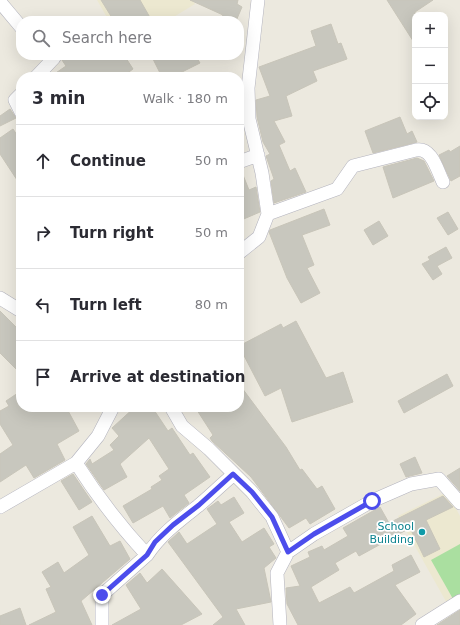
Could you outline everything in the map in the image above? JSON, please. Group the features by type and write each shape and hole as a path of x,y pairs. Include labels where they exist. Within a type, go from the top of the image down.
{"street":[{"path":"244,249 259,237 268,214 258,155 249,119 248,88 258,0"},
{"path":"0,1 16,21"},
{"path":"41,72 52,60"},
{"path":"268,214 337,189 354,166 416,150 422,149 428,152 443,182"},
{"path":"244,160 258,155"},
{"path":"0,298 16,308"},
{"path":"0,507 76,462 98,436 110,412"},
{"path":"174,412 182,426 209,449 252,492 272,517 288,552"},
{"path":"76,462 94,492 126,533 147,555"},
{"path":"102,625 102,595 147,555 155,542 173,525 199,505 233,474"},
{"path":"280,625 277,573 288,552 342,518 411,484 439,479 460,503"},
{"path":"422,625 460,602"}],"shaded area":[{"path":"97,0 192,0 195,4 175,16 106,16"},
{"path":"447,492 460,516 460,597 448,605 398,516"}],"green space":[{"path":"460,544 460,595 453,599 431,560"}],"building":[{"path":"101,0 140,0 149,16 111,16"},
{"path":"190,0 238,0 237,4 242,7 238,16 223,15"},
{"path":"387,0 433,0 415,12 412,12 412,39"},
{"path":"331,24 338,44 341,43 347,59 313,71 317,81 286,96 292,116 274,121 285,142 279,145 290,171 295,168 306,192 274,203 271,181 274,179 266,156 270,154 263,142 257,117 256,100 270,96 259,67 316,46 311,31"},
{"path":"62,60 127,60 133,69 129,72 57,72 66,66"},
{"path":"154,60 198,60 200,63 182,72 160,72"},
{"path":"10,109 16,118 0,126 0,116"},
{"path":"400,117 407,134 412,131 417,142 373,153 365,131"},
{"path":"13,129 16,134 16,178 0,154 0,138"},
{"path":"460,146 460,176 451,181 439,155 449,150 450,152"},
{"path":"417,158 424,161 434,181 393,198 383,167"},
{"path":"244,178 249,190 256,187 260,212 244,219"},
{"path":"324,209 330,225 302,235 314,265 307,268 320,293 301,303 287,278 269,232 270,230"},
{"path":"448,212 458,229 448,235 437,218"},
{"path":"379,221 388,236 373,245 364,230"},
{"path":"446,247 452,258 437,266 442,274 433,280 422,264 430,260 428,257"},
{"path":"0,311 16,327 16,369 0,353"},
{"path":"296,321 326,378 343,372 353,402 292,422 281,388 265,396 244,356 244,343 281,324 283,328"},
{"path":"447,374 453,386 404,413 398,401"},
{"path":"244,391 286,447 300,470 302,469 317,489 322,486 335,509 310,524 306,518 289,528 251,477 212,441 210,438 213,435 198,412 244,412"},
{"path":"16,394 16,412 69,412 79,431 57,444 65,460 34,478 26,465 0,482 0,454 13,445 0,424 0,411 9,406 6,401"},
{"path":"130,412 155,412 168,431 172,428 190,455 193,453 210,477 184,495 189,503 170,518 163,506 133,523 123,506 152,489 151,487 162,480 159,476 169,469 149,438 120,464 127,477 104,490 86,464 90,459 92,464 114,450 110,445 119,436 112,428"},
{"path":"415,457 422,473 406,477 400,464"},
{"path":"460,468 460,491 447,476"},
{"path":"73,474 92,502 79,510 61,481"},
{"path":"443,496 453,507 426,520 440,549 424,557 410,528 359,556 356,551 335,563 339,570 311,587 319,603 350,587 354,593 394,571 392,565 411,555 420,572 395,585 416,614 401,625 298,625 287,604 286,588 300,586 291,566 310,557 308,552 322,546 324,550 348,536 343,528 380,507 389,523"},
{"path":"234,497 244,513 229,522 242,542 264,528 274,544 269,547 276,558 264,568 271,602 236,609 245,625 213,625 223,617 168,542 179,532 187,544 217,524 207,509 218,501 221,505"},
{"path":"92,516 110,546 120,541 130,559 81,601 92,625 29,625 56,612 46,589 51,587 42,572 58,562 64,573 89,555 73,527"},
{"path":"162,569 202,614 181,625 112,625 141,609 126,585 140,573 147,583"},
{"path":"20,608 26,625 0,625 0,616"},
{"path":"460,610 460,625 437,625"}],"place":[{"name":"School Building","path":"422,532"}],"route":[{"path":"102,595 147,555 155,542 173,525 199,505 233,474 252,492 272,517 288,552 314,534 372,501"}]}
